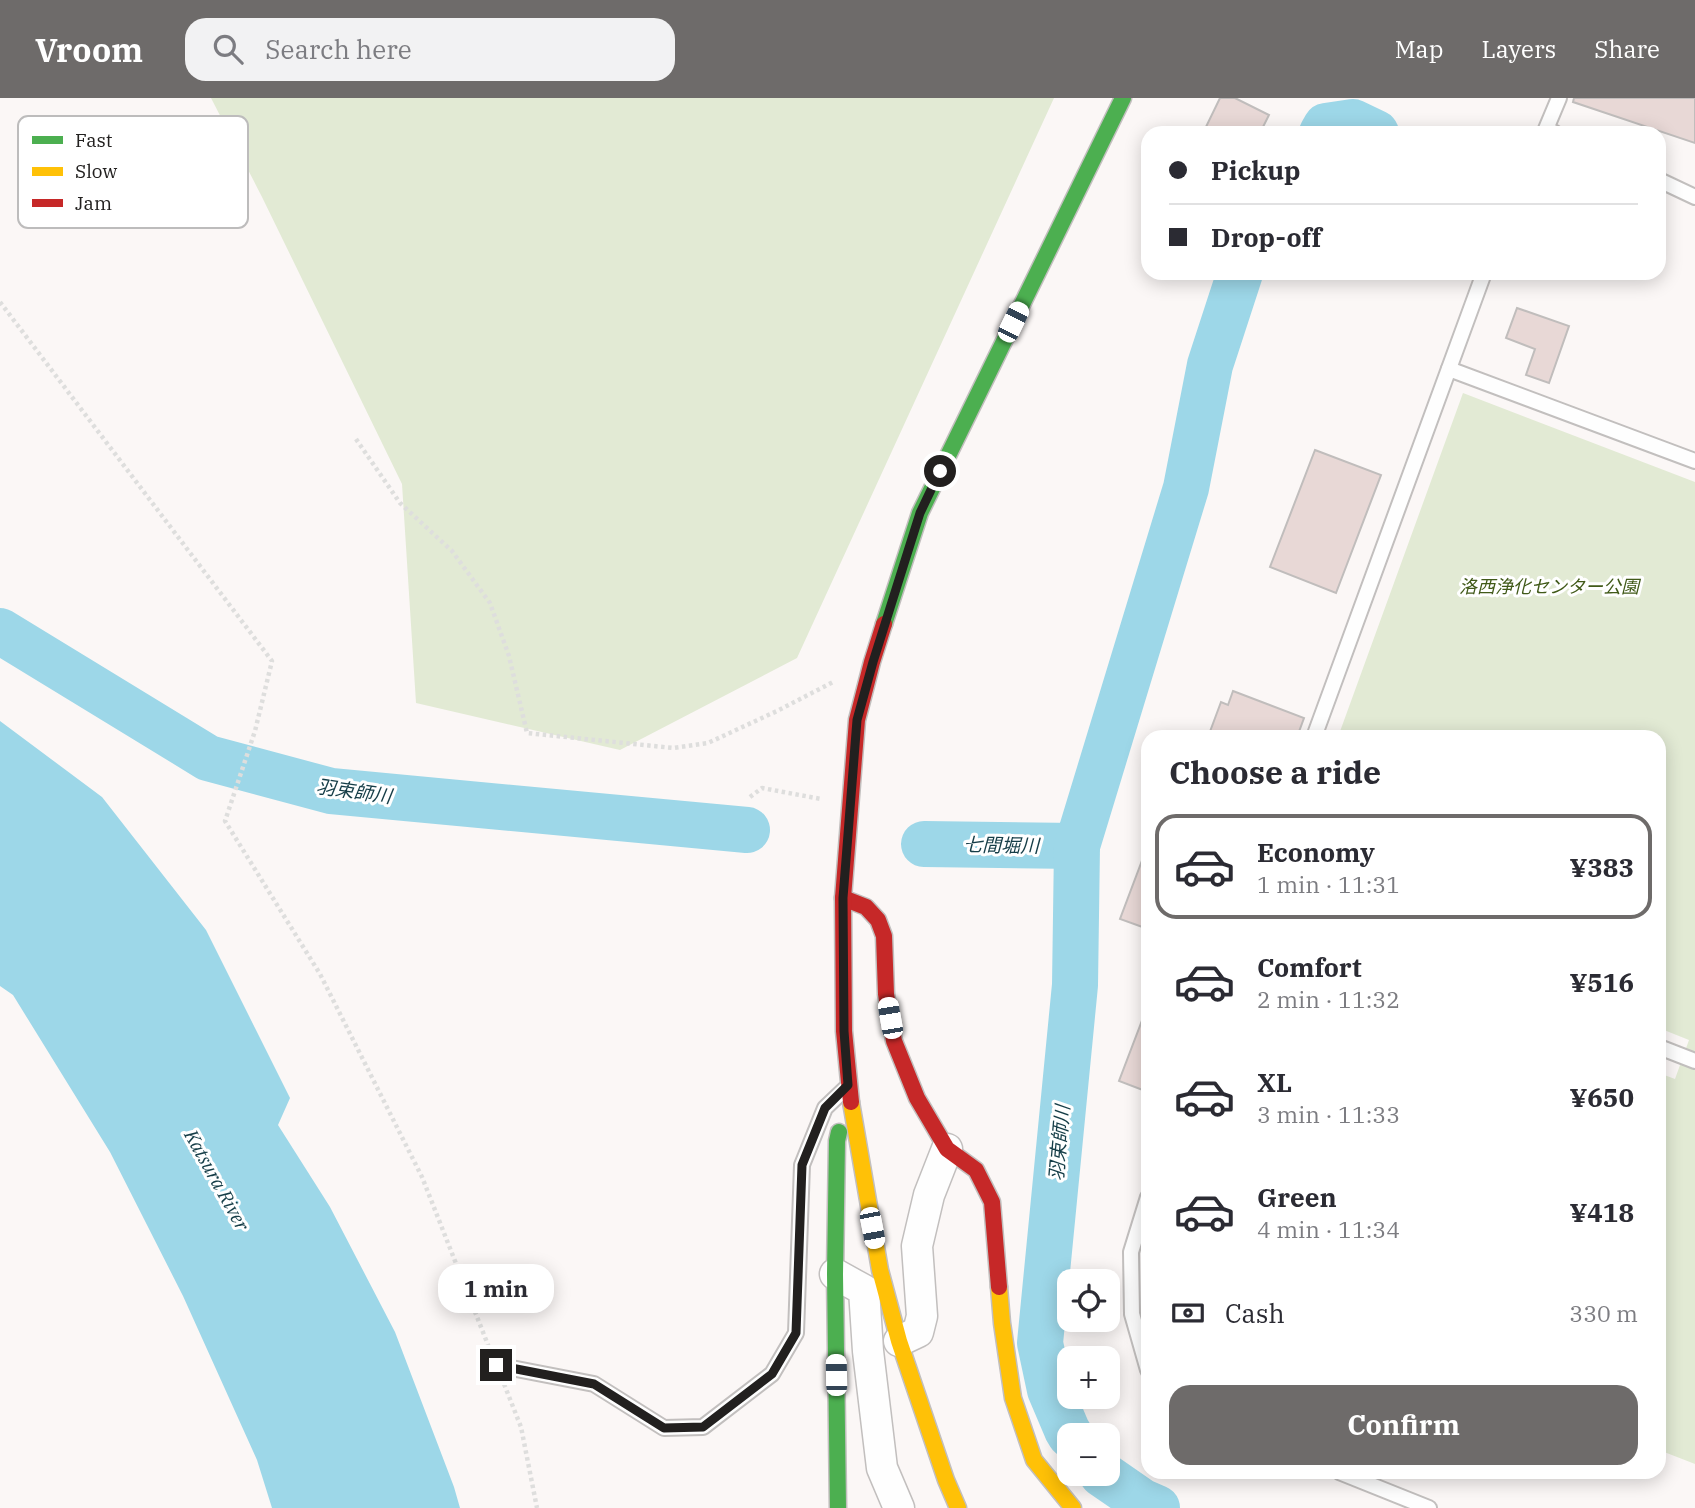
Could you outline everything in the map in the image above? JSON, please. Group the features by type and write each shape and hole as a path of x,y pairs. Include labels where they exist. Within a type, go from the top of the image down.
{"street":[{"path":"958,1508 899,1341 880,1270 848,1085 844,1031 843,898 857,720 920,513 1123,98"},
{"path":"843,898 866,907 878,920 884,936 886,994 894,1041 918,1098 947,1149 976,1170 992,1202 1002,1323 1013,1398 1034,1460 1073,1508"},
{"path":"838,1508 835,1275 837,1141 848,1085"},
{"path":"899,1341 918,1332 922,1316 917,1247 929,1195 947,1149"},
{"path":"835,1275 864,1290 867,1351 882,1468 900,1508"}],"lane":[{"path":"1547,126 1559,98"},
{"path":"1666,183 1695,197"},
{"path":"1317,730 1481,280"},
{"path":"1449,369 1695,460"},
{"path":"1666,1050 1695,1061"},
{"path":"496,1365 594,1384 664,1428 703,1427 772,1374 796,1333 802,1165 825,1108 848,1085"},
{"path":"1141,1220 1131,1252 1132,1314 1141,1346"},
{"path":"1356,1479 1429,1508"}],"path":[{"path":"0,302 272,661 255,731 225,821 320,974 422,1177 521,1427 537,1508"},
{"path":"356,439 400,503 452,551 490,603 509,656 527,733 673,748 708,743 873,662"},
{"path":"750,797 762,788 810,797"}],"green space":[{"path":"211,98 1054,98 797,658 620,750 416,703 402,484 248,170 248,116 220,116"},
{"name":"洛西浄化センター公園","path":"1463,393 1695,482 1695,1464 1666,1453 1666,1076 1675,1079 1689,1040 1666,1031 1666,730 1341,730"}],"water":[{"name":"Katsura River","path":"0,721 102,797 206,930 290,1098 278,1125 330,1207 395,1332 460,1508 272,1508 257,1460 183,1296 110,1152 13,995 0,986"}],"building":[{"path":"1220,98 1235,98 1269,115 1264,126 1206,126"},
{"path":"1574,98 1695,98 1695,143 1666,133 1666,126 1644,126 1573,102"},
{"path":"1517,308 1569,326 1549,383 1526,375 1535,349 1506,338"},
{"path":"1315,450 1381,475 1336,593 1270,567"},
{"path":"1233,691 1304,718 1300,730 1211,730 1221,702 1228,705"},
{"path":"1141,863 1141,926 1120,919"},
{"path":"1141,1023 1141,1089 1119,1081"}],"waterway":[{"path":"1326,126 1353,122 1361,126"},
{"name":"羽束師川","path":"1064,1423 1050,1390 1040,1343 1075,985 1077,846 1186,488 1210,365 1238,280"},
{"name":"羽束師川","path":"0,631 208,758 331,791 747,830"},
{"name":"七間堀川","path":"924,844 1077,846"},
{"name":"羽束師川","path":"1119,1486 1157,1508"}],"traffic: fast":[{"path":"884,624 920,513 1123,98"},
{"path":"838,1508 835,1274 839,1132"}],"traffic: slow":[{"path":"851,1102 880,1270 899,1341 958,1508"},
{"path":"999,1287 1013,1398 1034,1460 1073,1508"}],"traffic: jam":[{"path":"851,1102 844,1031 843,898 857,720 884,624"},
{"path":"843,898 866,907 878,920 884,936 886,994 894,1041 917,1098 947,1149 976,1170 992,1202 999,1287"}],"route":[{"path":"496,1365 594,1384 664,1428 703,1427 772,1374 796,1333 802,1165 825,1108 848,1085 844,1031 843,898 857,720 920,513 940,471"}]}
